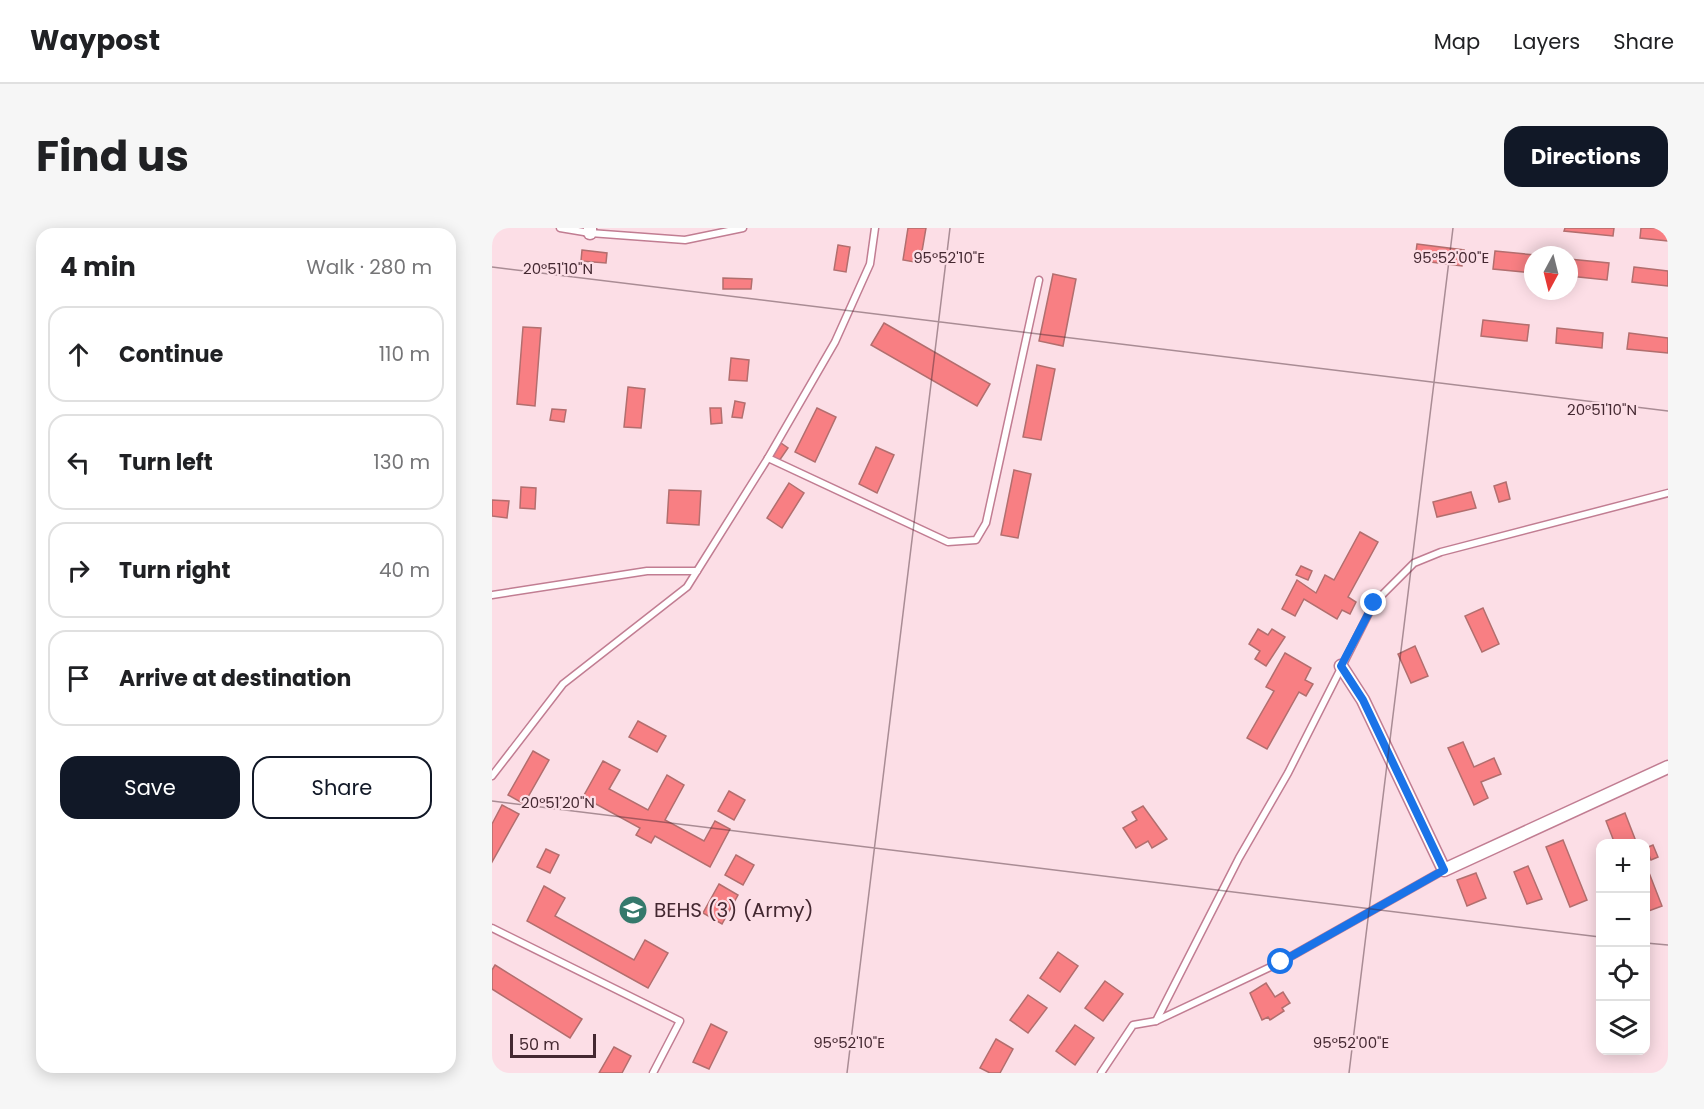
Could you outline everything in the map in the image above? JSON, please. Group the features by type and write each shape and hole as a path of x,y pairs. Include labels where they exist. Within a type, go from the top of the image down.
{"street":[{"path":"1341,666 1363,700 1444,870 1668,767"}],"lane":[{"path":"560,228 686,240 743,228"},
{"path":"492,776 563,684 687,587 768,458 835,342 870,264 875,228"},
{"path":"768,458 948,542 976,540 986,523 1039,280"},
{"path":"1156,1021 1239,858 1288,773 1374,603 1414,564 1441,552 1668,493"},
{"path":"492,595 647,571 697,571"},
{"path":"1101,1073 1133,1025 1156,1021 1281,962 1444,870"},
{"path":"492,928 680,1021 653,1073"}],"building":[{"path":"908,228 926,228 920,263 903,260"},
{"path":"1565,228 1614,228 1613,236 1564,231"},
{"path":"1641,228 1668,228 1668,241 1640,238"},
{"path":"1417,244 1464,250 1462,266 1415,260"},
{"path":"838,245 850,247 846,272 834,270"},
{"path":"582,250 607,253 606,263 581,261"},
{"path":"1495,251 1524,254 1524,272 1493,269"},
{"path":"1578,260 1609,263 1607,280 1578,277"},
{"path":"1634,267 1668,271 1668,286 1632,282"},
{"path":"1053,274 1076,279 1063,346 1039,341"},
{"path":"723,278 752,279 751,289 723,289"},
{"path":"1483,320 1529,325 1527,341 1481,336"},
{"path":"884,323 990,384 977,406 871,345"},
{"path":"523,327 541,328 535,406 517,404"},
{"path":"1557,328 1603,333 1602,348 1556,343"},
{"path":"1629,333 1668,338 1668,353 1627,349"},
{"path":"731,358 749,360 747,381 729,380"},
{"path":"1037,365 1055,369 1041,440 1023,437"},
{"path":"628,387 645,389 641,428 624,427"},
{"path":"735,401 745,403 742,418 732,417"},
{"path":"710,408 721,408 722,423 711,424"},
{"path":"817,408 836,417 815,462 795,452"},
{"path":"552,409 566,410 564,422 550,420"},
{"path":"781,443 788,448 779,461 772,457"},
{"path":"876,447 894,455 877,493 859,484"},
{"path":"1014,470 1031,474 1018,538 1001,535"},
{"path":"1506,482 1510,499 1499,502 1494,486"},
{"path":"789,483 804,493 782,528 767,518"},
{"path":"521,487 536,488 535,509 520,508"},
{"path":"669,490 701,491 699,525 667,523"},
{"path":"1471,492 1476,508 1437,517 1433,502"},
{"path":"492,500 509,501 507,518 492,516"},
{"path":"1360,532 1378,542 1348,597 1356,602 1350,614 1342,610 1337,619 1304,599 1295,616 1282,609 1297,580 1316,593 1325,575 1334,580"},
{"path":"1301,566 1312,571 1308,580 1296,575"},
{"path":"1483,608 1499,644 1482,652 1465,616"},
{"path":"1258,629 1268,635 1272,629 1285,637 1266,666 1255,659 1260,651 1249,644"},
{"path":"1415,646 1428,676 1411,683 1398,654"},
{"path":"1285,653 1311,668 1305,680 1313,684 1306,696 1299,692 1267,749 1247,738 1274,691 1266,687"},
{"path":"638,721 666,736 657,752 629,737"},
{"path":"1463,742 1474,767 1494,758 1501,774 1481,782 1488,798 1474,805 1448,748"},
{"path":"533,751 549,760 524,804 508,795"},
{"path":"603,761 620,770 609,789 648,810 667,775 684,785 665,820 704,841 715,821 730,829 710,867 655,836 651,843 636,835 640,828 583,797"},
{"path":"729,791 745,800 734,820 718,811"},
{"path":"502,805 519,814 492,862 492,824"},
{"path":"1143,806 1167,839 1152,848 1148,841 1136,848 1123,828 1137,820 1132,812"},
{"path":"1625,813 1635,839 1613,839 1606,821"},
{"path":"1563,840 1587,900 1570,907 1546,847"},
{"path":"1653,845 1658,857 1651,860 1650,858 1650,846"},
{"path":"546,849 559,855 550,873 537,867"},
{"path":"736,855 754,865 743,885 725,875"},
{"path":"1528,866 1542,899 1527,904 1514,872"},
{"path":"1476,873 1486,898 1467,906 1457,880"},
{"path":"1650,875 1662,906 1650,910"},
{"path":"719,884 738,895 722,924 703,913"},
{"path":"544,886 565,898 555,916 634,960 645,940 668,953 648,988 527,921"},
{"path":"1058,952 1078,966 1060,992 1040,978"},
{"path":"495,965 582,1019 570,1038 492,989 492,970"},
{"path":"1105,981 1123,994 1103,1021 1085,1008"},
{"path":"1266,983 1275,997 1283,992 1290,1003 1282,1008 1284,1011 1270,1020 1268,1017 1262,1020 1250,993"},
{"path":"1028,995 1047,1008 1028,1033 1010,1020"},
{"path":"711,1024 727,1032 709,1069 693,1062"},
{"path":"1075,1025 1094,1038 1075,1065 1056,1051"},
{"path":"996,1039 1013,1049 1000,1073 990,1073 980,1068"},
{"path":"614,1047 631,1056 622,1073 599,1073"}],"place":[{"name":"BEHS (3) (Army)","path":"633,910"}],"route":[{"path":"1281,962 1444,870 1363,700 1341,666 1374,603"}]}
